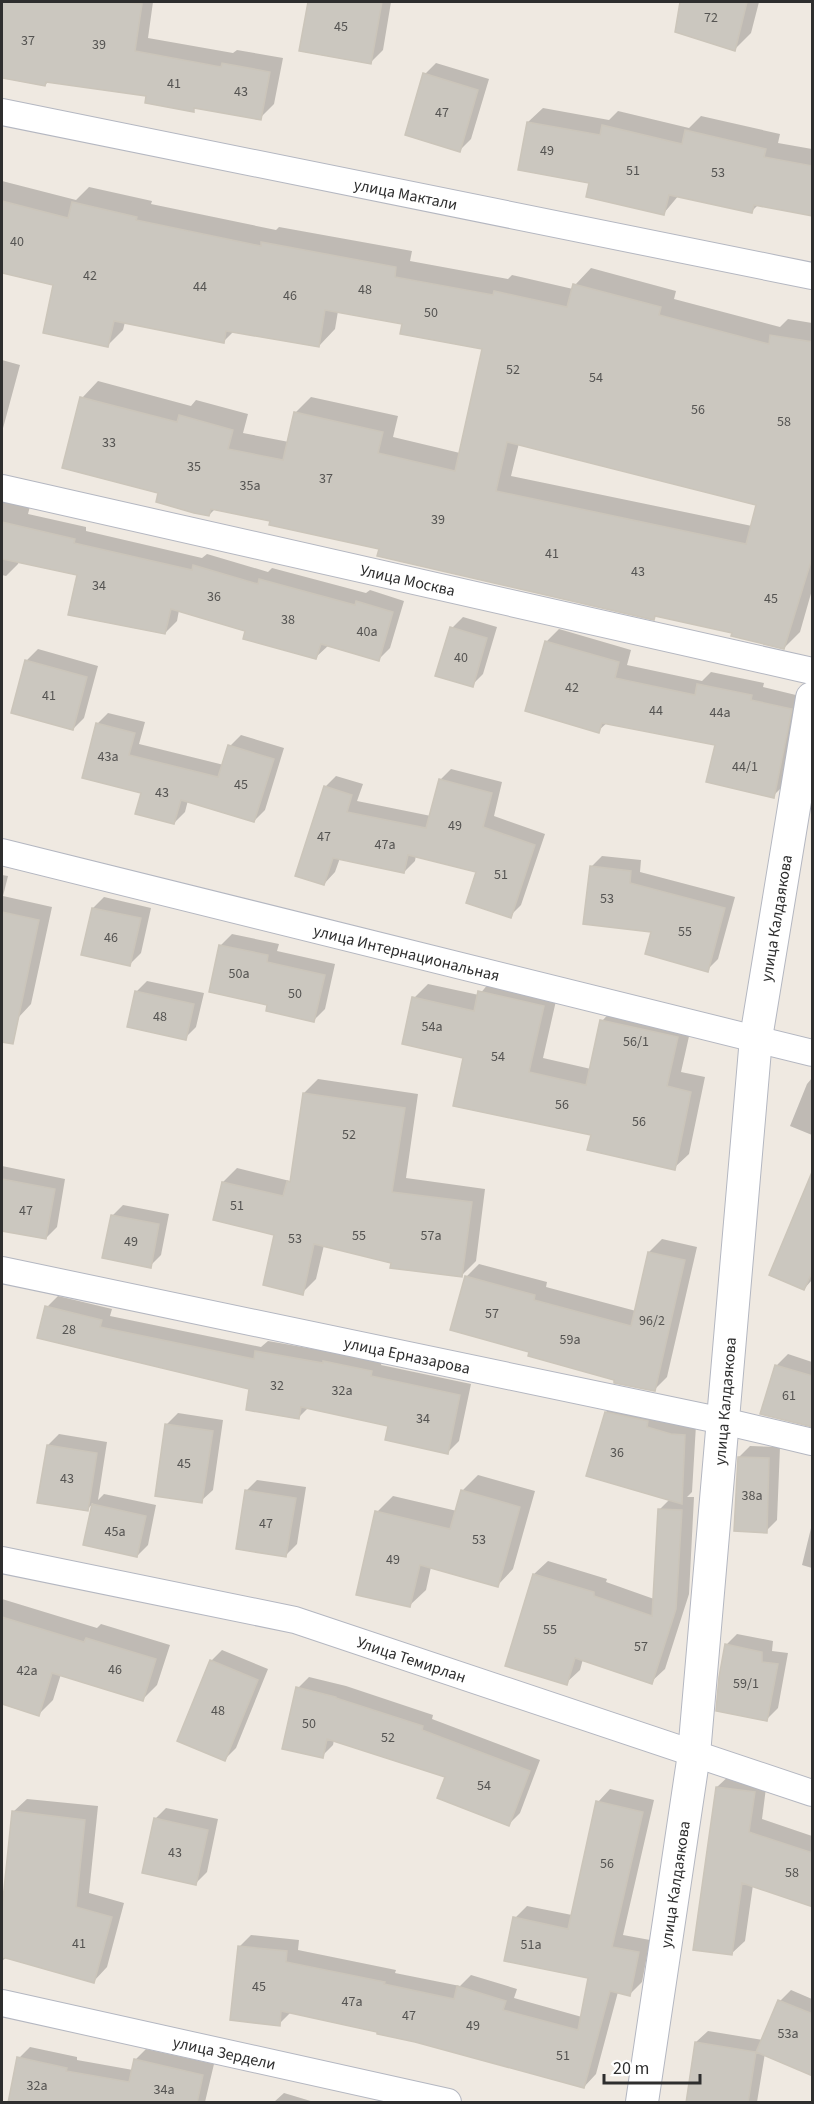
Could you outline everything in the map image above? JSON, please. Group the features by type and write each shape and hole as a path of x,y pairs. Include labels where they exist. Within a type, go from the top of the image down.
{"street":[{"name":"улица Мактали","path":"2,112 813,276"},
{"name":"Улица Москва","path":"2,488 813,671"},
{"name":"улица Калдаякова","path":"642,2103 694,1754 756,1038 813,698"},
{"name":"улица Интернациональная","path":"2,852 813,1053"},
{"name":"улица Ерназарова","path":"2,1270 723,1421 813,1442"},
{"name":"Улица Темирлан","path":"2,1560 295,1620 813,1793"},
{"name":"улица Зердели","path":"2,2002 448,2103"}],"building":[{"path":"2,2 142,4 135,51 221,67 222,63 270,72 261,120 194,108 194,112 145,103 146,96 46,82 45,86 2,78"},
{"path":"308,2 382,2 371,64 299,51"},
{"path":"680,2 747,2 735,51 675,32"},
{"path":"423,73 478,90 460,152 405,135"},
{"path":"527,122 600,135 602,125 682,144 685,130 766,149 764,157 813,166 813,216 754,205 752,213 669,195 664,215 586,197 589,183 518,170"},
{"path":"2,201 68,218 72,202 137,217 136,220 261,246 261,242 396,267 395,277 493,295 494,291 567,307 573,284 661,307 659,315 769,344 770,335 813,342 813,555 784,649 731,636 732,633 655,616 654,620 377,556 379,549 269,525 270,521 211,509 209,516 194,513 156,502 158,493 62,468 80,397 177,422 179,415 233,430 228,449 283,460 294,412 383,432 378,453 455,471 482,349 400,334 402,324 325,310 319,347 226,331 224,343 114,321 108,347 43,333 53,285 2,273","holes":["507,442 756,505 746,544 496,491"]},
{"path":"2,522 75,539 74,543 192,570 193,565 258,584 259,579 355,605 356,601 393,612 379,661 321,644 316,659 243,639 245,631 171,609 165,634 68,615 77,575 2,559"},
{"path":"450,627 487,638 473,687 435,676"},
{"path":"545,641 619,662 615,678 695,695 697,684 752,695 751,700 792,709 774,798 706,782 715,745 602,723 599,733 525,711"},
{"path":"25,660 87,677 73,730 11,713"},
{"path":"96,723 135,733 129,755 218,777 228,745 274,759 254,822 181,800 174,824 135,814 141,793 82,778"},
{"path":"439,779 492,793 483,827 535,845 511,918 466,903 476,872 408,855 404,873 333,858 324,885 295,876 324,786 352,795 347,812 426,828"},
{"path":"590,866 631,871 630,883 725,908 708,972 645,954 651,932 583,924"},
{"path":"92,908 141,918 130,966 81,955"},
{"path":"2,912 39,920 13,1044 2,1042"},
{"path":"219,945 268,955 267,962 325,975 314,1022 266,1011 267,1005 209,992"},
{"path":"135,991 194,1004 186,1040 127,1027"},
{"path":"478,991 544,1006 529,1072 586,1085 600,1020 678,1037 667,1086 691,1092 675,1170 587,1150 591,1135 453,1106 463,1058 402,1044 412,997 474,1011"},
{"path":"303,1093 405,1108 392,1192 472,1202 462,1277 390,1268 391,1263 314,1244 303,1295 263,1285 274,1235 213,1220 222,1182 283,1196 287,1181 290,1182"},
{"path":"812,1172 813,1270 804,1290 769,1275"},
{"path":"2,1179 55,1189 46,1239 2,1231"},
{"path":"111,1215 159,1224 151,1268 102,1258"},
{"path":"648,1252 685,1260 655,1391 614,1383 614,1380 528,1356 529,1352 450,1330 465,1276 535,1295 534,1300 631,1326"},
{"path":"45,1306 102,1320 100,1327 254,1359 255,1351 323,1363 323,1361 372,1371 371,1376 460,1395 448,1454 385,1440 388,1426 301,1407 299,1419 246,1410 249,1389 37,1338"},
{"path":"775,1365 813,1376 813,1427 760,1414"},
{"path":"605,1412 648,1421 647,1427 671,1434 685,1435 682,1504 586,1476"},
{"path":"165,1424 213,1431 202,1503 155,1496"},
{"path":"47,1445 97,1453 88,1511 37,1503"},
{"path":"738,1457 769,1458 767,1533 734,1531"},
{"path":"245,1490 296,1498 286,1557 236,1549"},
{"path":"461,1490 520,1507 498,1587 420,1565 410,1607 356,1595 375,1511 450,1529"},
{"path":"92,1504 146,1516 137,1557 83,1545"},
{"path":"658,1509 682,1510 676,1609 652,1684 575,1658 567,1685 505,1666 533,1574 594,1592 594,1596 652,1616"},
{"path":"2,1617 84,1642 86,1638 156,1659 143,1701 52,1673 39,1716 2,1704"},
{"path":"725,1644 762,1652 762,1662 778,1664 767,1721 716,1711"},
{"path":"210,1660 258,1680 225,1761 177,1741"},
{"path":"296,1687 336,1697 423,1726 422,1730 530,1771 509,1826 437,1798 445,1777 327,1739 323,1758 282,1749"},
{"path":"716,1787 755,1792 749,1832 813,1853 813,1907 742,1883 732,1955 693,1950"},
{"path":"596,1801 643,1812 612,1947 639,1952 630,1996 610,1991 584,2088 415,2042 377,2034 377,2032 281,2011 280,2026 230,2020 238,1946 287,1951 286,1962 454,1999 457,1986 506,2001 503,2010 578,2030 588,1978 504,1961 513,1917 568,1929"},
{"path":"12,1811 85,1820 76,1907 112,1917 94,1983 2,1957 2,1909"},
{"path":"154,1818 208,1830 196,1885 142,1873"},
{"path":"778,2000 813,2014 813,2076 756,2052"},
{"path":"695,2042 756,2052 748,2103 686,2103"},
{"path":"17,2057 67,2068 66,2071 129,2082 134,2059 203,2075 197,2103 8,2103"}]}
